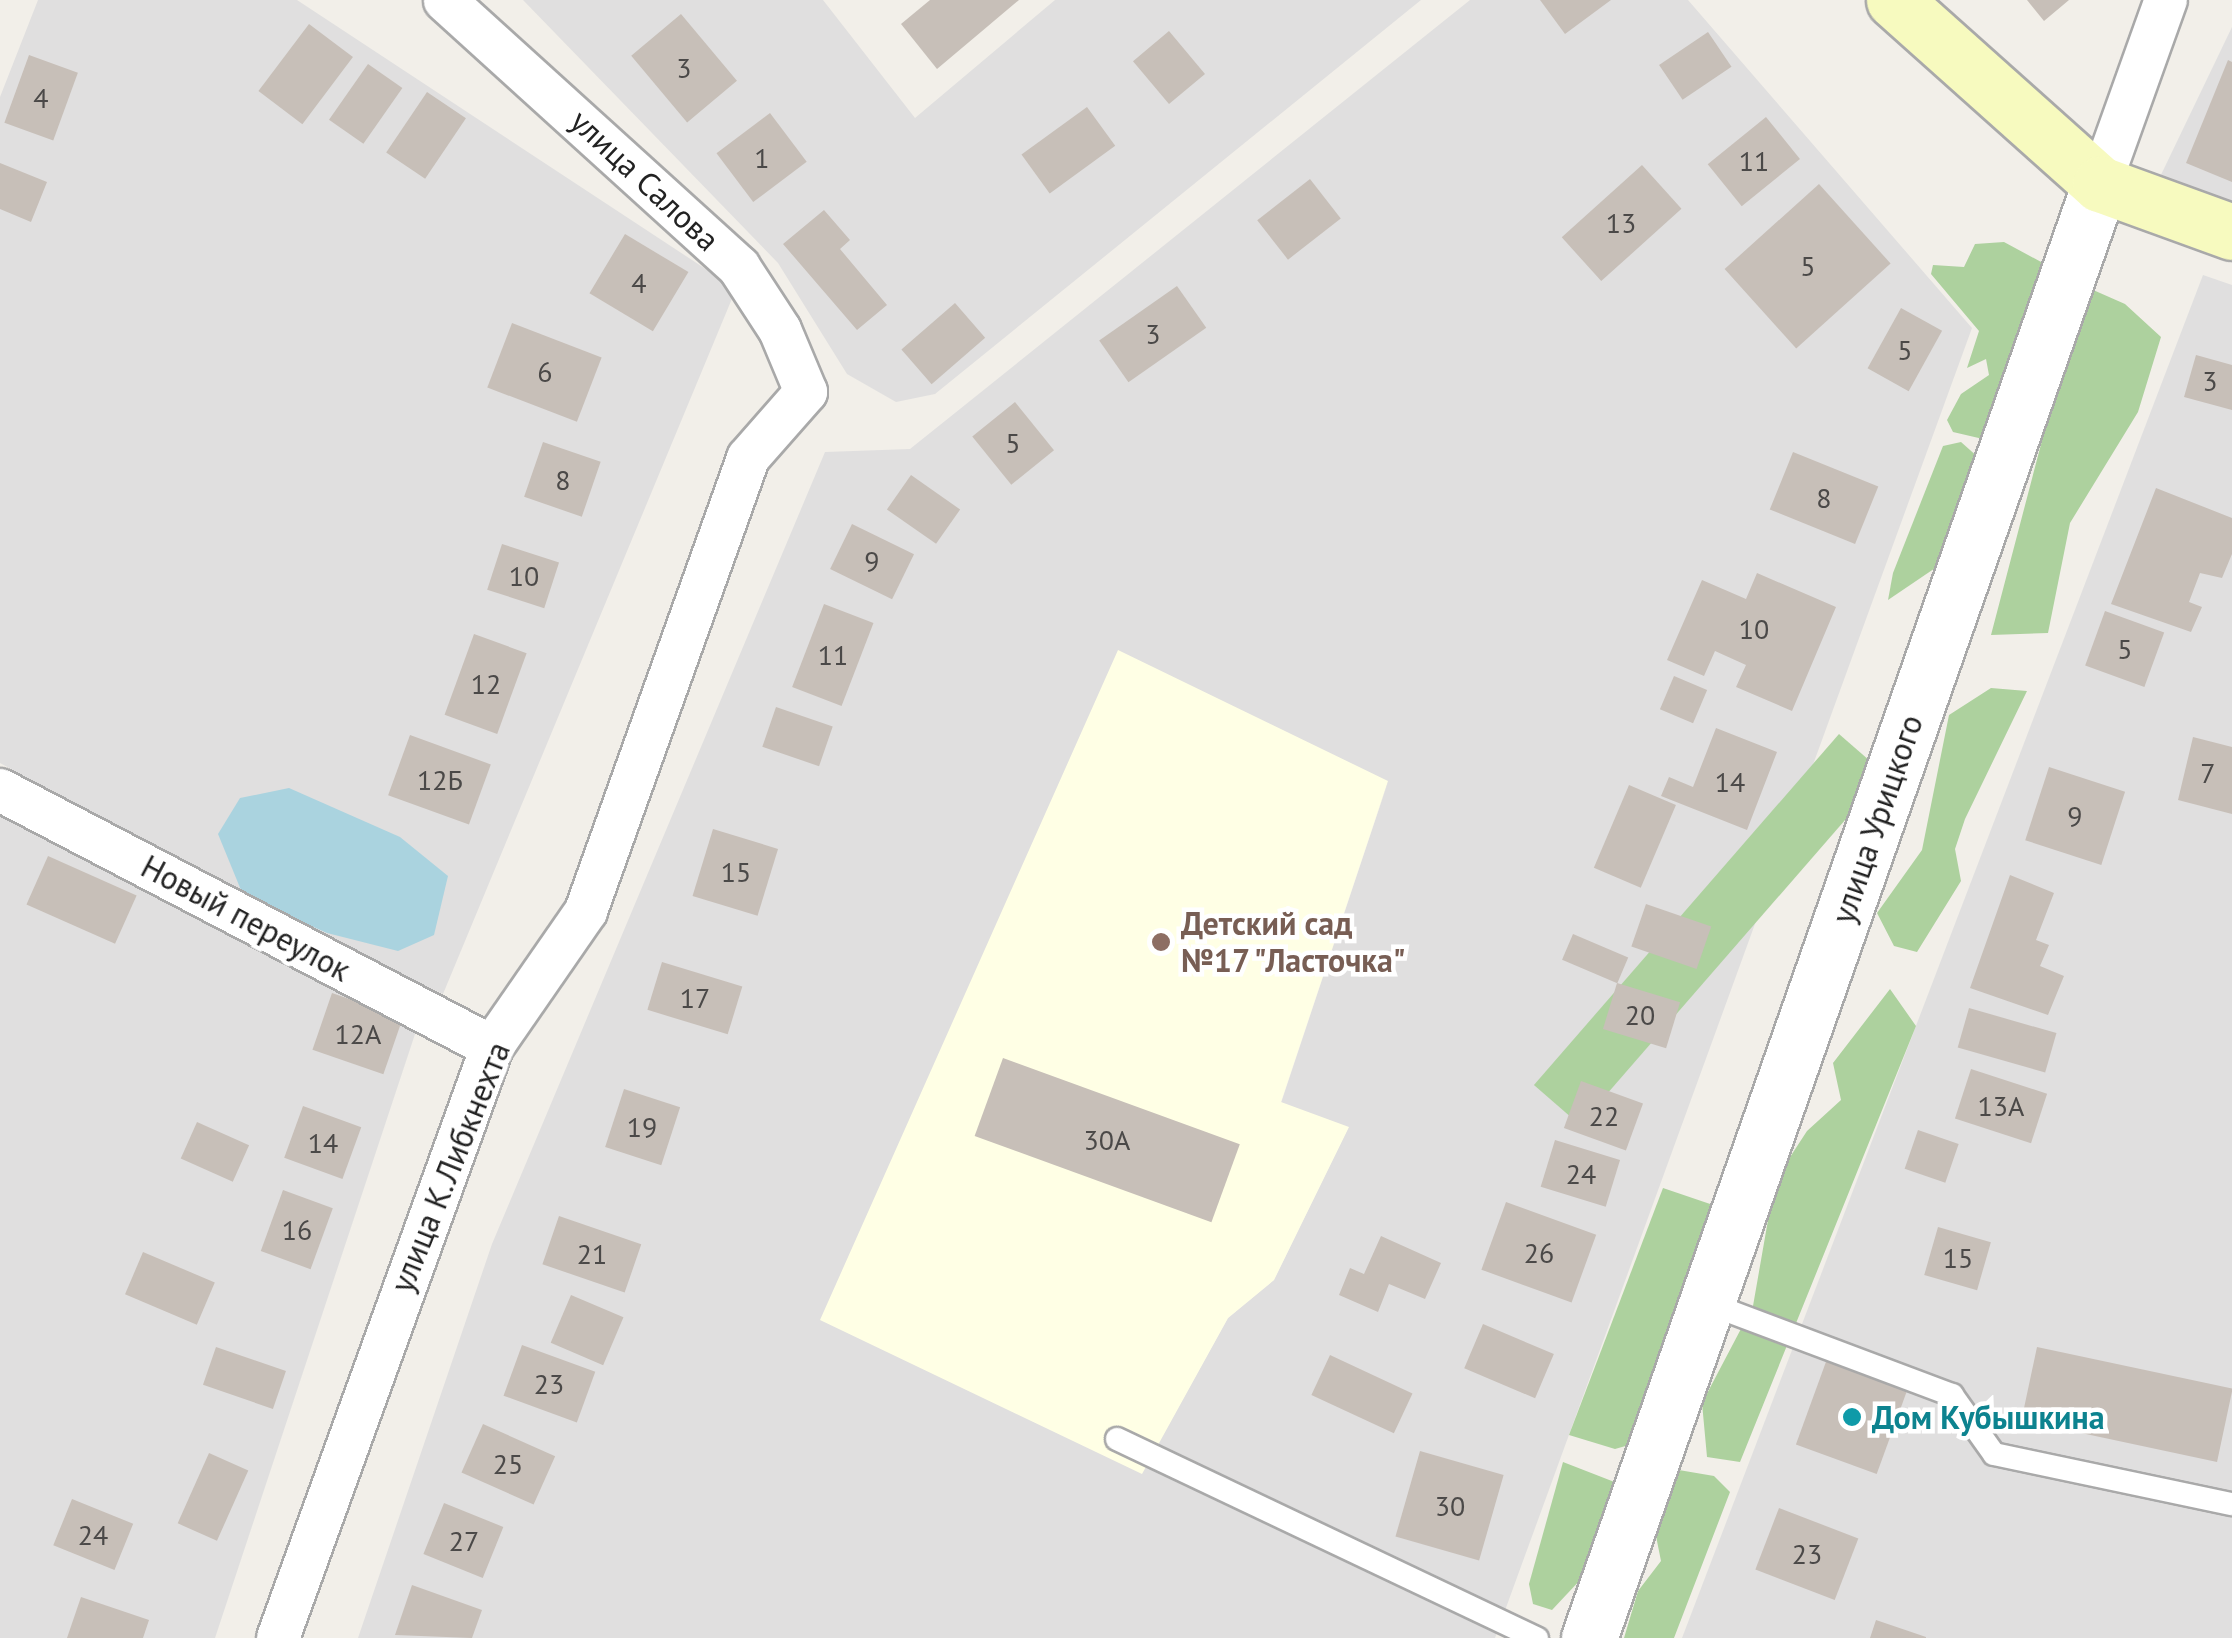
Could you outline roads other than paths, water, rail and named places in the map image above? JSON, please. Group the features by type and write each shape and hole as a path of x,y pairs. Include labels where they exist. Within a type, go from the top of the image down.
{"main road":[{"path":"1894,0 2100,184 2232,232"}],"street":[{"name":"улица Салова","path":"445,0 739,267 780,330 806,392"},
{"name":"улица Урицкого","path":"1589,1638 2166,0"},
{"name":"улица К.Либкнехта","path":"278,1638 492,1047 586,911 748,458 806,392"},
{"name":"Новый переулок","path":"0,790 492,1047"}],"lane":[{"path":"1707,1303 1952,1395 1994,1454 2232,1504"},
{"path":"1116,1440 1537,1638"}],"water":[{"path":"289,788 400,837 448,876 434,935 398,951 327,933 243,895 218,834 240,798"}],"place":[{"name":"Детский сад №17 \"Ласточка\"","path":"1161,942"},
{"name":"Дом Кубышкина","path":"1852,1417"}]}
